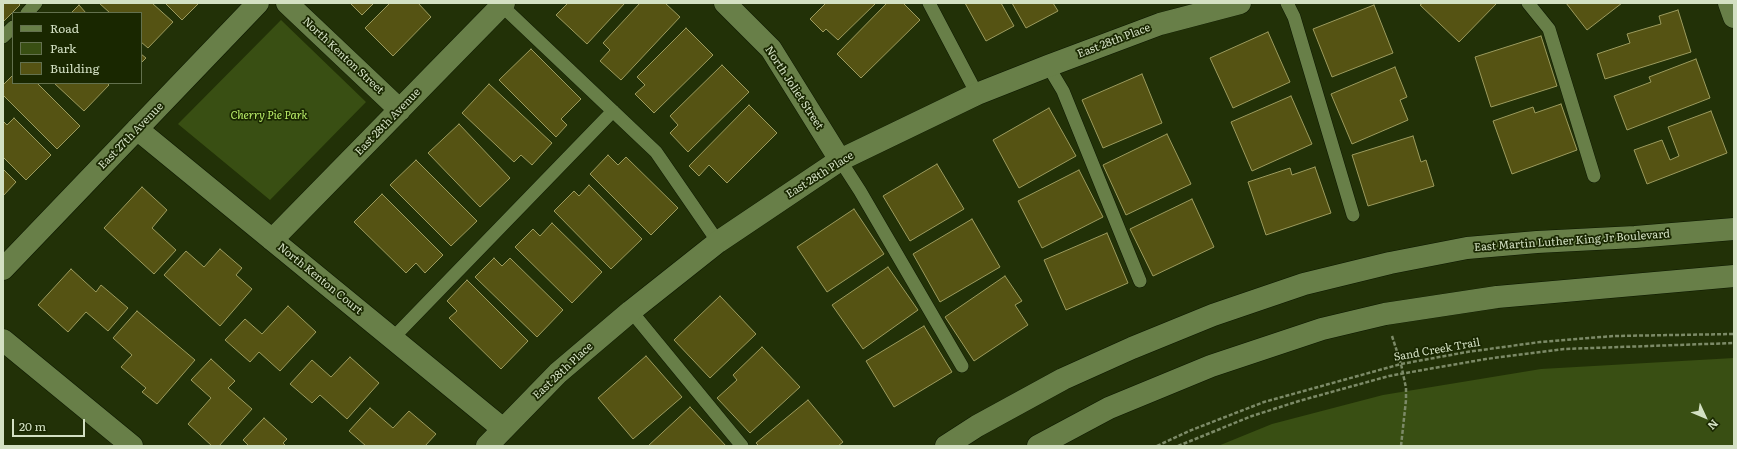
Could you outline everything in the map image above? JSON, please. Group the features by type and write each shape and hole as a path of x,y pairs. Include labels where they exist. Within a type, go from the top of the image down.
{"street":[{"name":"East 27th Avenue","path":"3,269 258,3"},
{"name":"North Kenton Street","path":"286,3 400,110"},
{"name":"North Joliet Street","path":"725,3 771,48 840,160"},
{"name":"East 28th Place","path":"487,446 558,373 631,311 718,242 840,160 977,94 1048,66 1160,24 1240,3"},
{"path":"1729,3 1734,17"},
{"name":"East 28th Avenue","path":"272,240 502,4"},
{"name":"North Kenton Court","path":"137,129 503,429"},
{"name":"East Martin Luther King Jr Boulevard","path":"946,446 977,426 1063,379 1214,315 1304,284 1390,263 1467,248 1734,229"},
{"path":"1038,446 1109,408 1211,366 1322,329 1385,314 1497,298 1734,276"},
{"path":"3,340 132,446"}],"lane":[{"path":"28,12 36,3"},
{"path":"929,3 977,94"},
{"path":"1287,3 1294,17 1353,215"},
{"path":"1528,3 1549,29 1594,176"},
{"path":"502,4 656,152 718,242"},
{"path":"3,38 12,28"},
{"path":"1048,66 1063,91 1140,281"},
{"path":"392,339 613,111"},
{"path":"840,160 860,191 962,366"},
{"path":"631,311 742,446"}],"path":[{"path":"1385,314 1403,373 1406,400 1402,446"},
{"name":"Sand Creek Trail","path":"1157,446 1188,431 1264,402 1401,364 1467,352 1540,342 1614,336 1734,334"},
{"path":"1178,446 1245,419 1299,401 1403,373 1486,358 1564,349 1734,343"}],"green space":[{"name":"Cherry Pie Park","path":"281,20 366,102 270,200 178,124"},
{"path":"1734,358 1734,446 1218,446 1272,424 1383,395 1541,369"}],"building":[{"path":"3,3 18,3 20,5 3,22"},
{"path":"99,3 152,3 173,22 148,48 142,43 142,12 109,12"},
{"path":"165,3 199,3 182,20"},
{"path":"350,3 374,3 362,15"},
{"path":"390,3 418,3 431,17 393,56 365,28"},
{"path":"568,3 625,3 587,44 556,15"},
{"path":"640,3 665,3 680,17 621,80 600,61 610,50 603,43"},
{"path":"826,3 876,3 838,40 826,29 823,32 810,19"},
{"path":"887,3 903,3 920,20 861,78 837,54"},
{"path":"965,3 1001,3 1014,26 986,41"},
{"path":"1012,3 1053,3 1058,11 1026,28"},
{"path":"1423,3 1497,3 1459,42 1420,5"},
{"path":"1566,3 1622,3 1587,30"},
{"path":"79,5 85,12 72,12"},
{"path":"1374,5 1393,53 1332,77 1313,29"},
{"path":"1678,10 1691,52 1605,79 1597,54 1630,43 1627,34 1661,24 1659,16"},
{"path":"686,28 713,55 654,113 635,94 645,85 637,77"},
{"path":"1268,32 1290,82 1233,108 1210,58"},
{"path":"1541,36 1557,86 1491,107 1475,57"},
{"path":"531,49 581,99 561,119 567,125 556,137 499,80"},
{"path":"142,55 146,58 142,62"},
{"path":"1696,59 1710,98 1627,130 1614,96 1651,82 1649,77"},
{"path":"722,65 749,92 688,152 670,133 678,125 670,116"},
{"path":"1395,67 1407,97 1400,100 1408,120 1352,144 1331,94"},
{"path":"1142,74 1162,123 1103,148 1082,100"},
{"path":"12,76 12,84 38,84 80,126 57,149 3,95 3,85"},
{"path":"55,84 108,84 109,85 84,111"},
{"path":"489,84 552,143 532,165 521,155 514,162 462,113"},
{"path":"1291,96 1312,144 1252,171 1231,122"},
{"path":"1561,104 1577,150 1512,174 1493,121 1533,107 1535,113"},
{"path":"749,105 777,133 727,183 709,165 699,176 689,166"},
{"path":"1049,108 1076,156 1019,188 993,140"},
{"path":"1711,111 1727,153 1647,184 1634,150 1662,140 1670,160 1679,156 1668,127"},
{"path":"14,118 51,155 26,180 3,157 3,121 7,125"},
{"path":"459,124 510,178 480,207 428,153"},
{"path":"1167,134 1191,184 1126,215 1103,165"},
{"path":"1413,136 1421,162 1426,160 1434,186 1368,206 1352,155"},
{"path":"608,155 618,165 626,157 678,208 651,235 590,174"},
{"path":"416,160 477,221 451,246 390,185"},
{"path":"937,164 964,209 910,241 883,196"},
{"path":"1315,167 1331,213 1266,235 1248,182 1290,168 1292,175"},
{"path":"3,169 16,182 3,196"},
{"path":"1079,170 1103,217 1042,248 1018,201"},
{"path":"589,185 642,239 611,269 554,211 574,191 579,196"},
{"path":"142,187 167,210 152,228 176,250 154,274 104,228"},
{"path":"382,194 443,255 425,273 416,263 406,273 354,222"},
{"path":"1192,199 1214,247 1153,276 1130,229"},
{"path":"854,209 884,254 827,292 797,247"},
{"path":"972,219 1000,267 940,302 913,254"},
{"path":"552,223 602,272 572,303 515,247 533,229 540,236"},
{"path":"1107,233 1128,283 1066,310 1044,260"},
{"path":"220,249 242,268 236,275 252,289 220,326 164,275 186,251 204,267"},
{"path":"494,258 502,266 510,258 563,310 537,337 475,277"},
{"path":"888,267 918,310 863,349 832,305"},
{"path":"71,269 96,292 101,285 128,308 108,331 86,312 68,332 38,305"},
{"path":"1005,276 1022,301 1015,305 1028,325 974,361 945,317"},
{"path":"467,280 528,341 501,369 449,318 457,311 447,301"},
{"path":"720,296 756,334 710,378 674,340"},
{"path":"288,306 316,332 280,371 259,352 250,362 225,340 245,319 262,334"},
{"path":"137,311 195,360 157,404 142,392 146,388 121,367 132,355 113,338"},
{"path":"924,326 952,372 894,407 866,361"},
{"path":"762,347 800,387 750,433 717,398 737,380 733,375"},
{"path":"646,356 682,397 633,439 598,398"},
{"path":"350,357 379,383 347,419 320,395 312,403 290,384 312,360 331,377"},
{"path":"211,359 235,381 228,388 252,409 219,446 212,446 188,424 211,398 191,380"},
{"path":"808,400 843,442 838,446 759,446 756,443"},
{"path":"690,407 726,446 648,446"},
{"path":"370,408 393,428 409,411 436,434 425,446 366,446 349,431"},
{"path":"264,418 287,439 283,443 286,446 249,446 243,440"}]}
